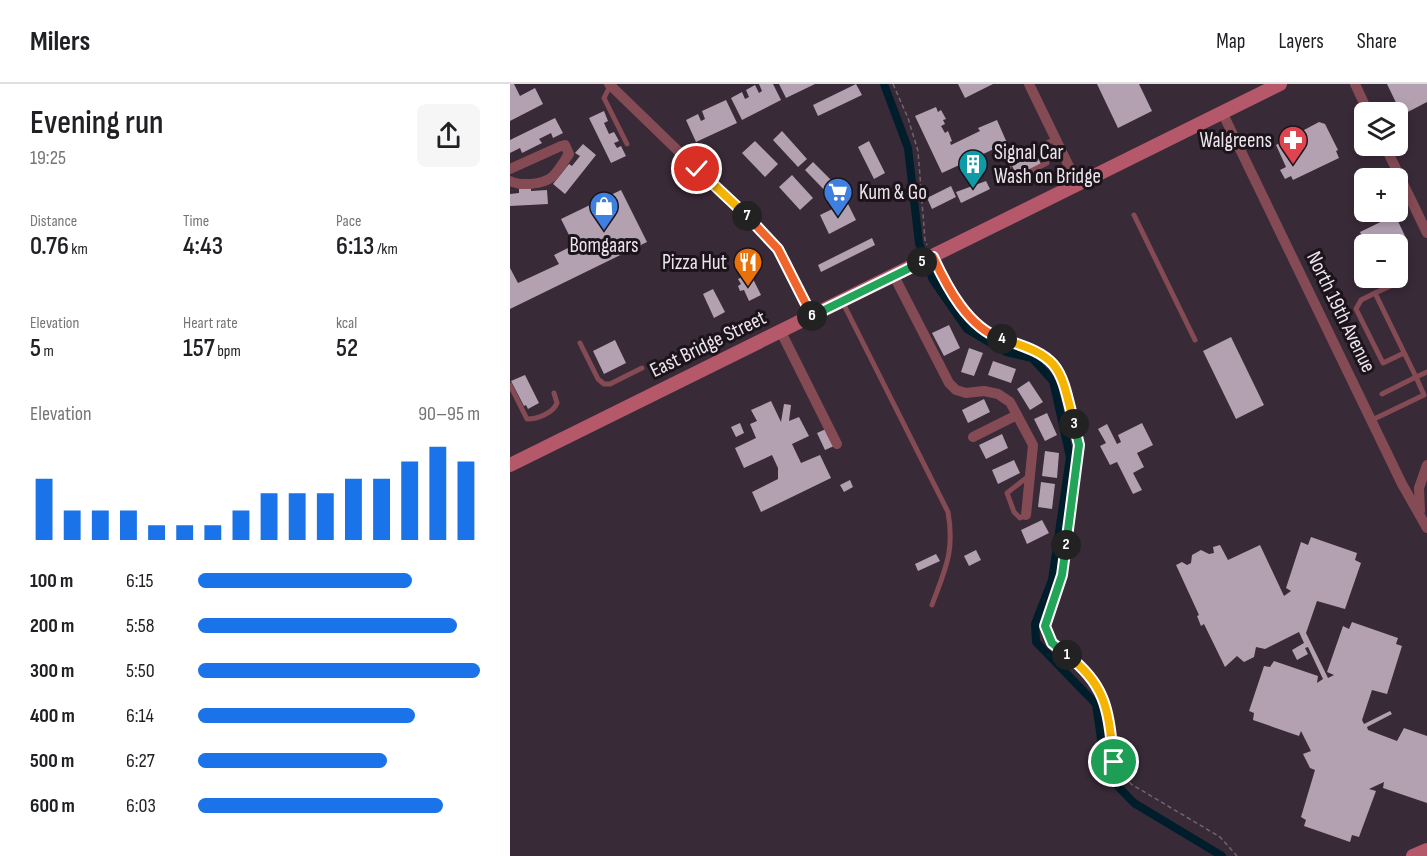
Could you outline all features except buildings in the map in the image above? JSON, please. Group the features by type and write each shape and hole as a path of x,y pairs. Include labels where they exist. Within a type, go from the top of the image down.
{"main road":[{"name":"East Bridge Street","path":"510,465 1280,84"},
{"path":"1413,856 1427,849"}],"street":[{"path":"610,84 778,249 811,317"},
{"path":"1029,84 1078,185"},
{"path":"1354,84 1363,102"},
{"name":"North 19th Avenue","path":"1222,112 1427,528"},
{"path":"510,169 561,146 565,145 568,149 569,153 552,177 541,182 517,184 510,181"},
{"path":"1389,156 1427,233"},
{"path":"894,276 949,383 956,390 966,393 984,391 998,394 1010,402 1033,445 1026,515"},
{"path":"781,332 837,444"},
{"path":"973,437 1017,415"},
{"path":"1421,515 1419,488 1427,465"}],"lane":[{"path":"610,84 604,98 627,144"},
{"path":"1047,163 1017,178 1011,176 1008,169 1011,161 1055,139"},
{"path":"1134,215 1195,340"},
{"path":"1386,288 1360,300 1356,309 1383,363 1404,353"},
{"path":"1372,420 1424,394 1375,293"},
{"path":"842,301 948,512 951,529 950,555 932,605"},
{"path":"580,343 598,379 604,384 610,384 642,368"},
{"path":"1382,394 1427,372"},
{"path":"510,385 527,419 536,418 553,410 557,403 554,393"},
{"path":"1026,515 1020,518 1014,512 1007,492 1030,475"}],"path":[{"path":"893,84 908,118 918,151 927,260 972,319 993,336 1034,348 1052,361 1063,380 1079,445 1062,575 1045,626 1052,643 1081,665 1098,688 1108,709 1114,762 1131,784 1220,837 1237,856"}],"waterway":[{"path":"884,84 908,148 919,243 933,280 967,329 1006,352 1032,358 1053,381 1070,457 1052,580 1035,624 1036,642 1096,704 1106,774 1134,803 1222,856"}],"place":[{"name":"Walgreens","path":"1293,166"},
{"name":"Signal Car Wash on Bridge","path":"973,190"},
{"name":"Kum & Go","path":"838,218"},
{"name":"Bomgaars","path":"604,232"},
{"name":"Pizza Hut","path":"748,288"}],"route":[{"path":"697,169 778,249 811,317 933,257 946,285 972,319 993,336 1034,348 1052,361 1063,380 1079,445 1062,575 1045,626 1052,643 1081,665 1098,688 1108,709 1114,762"}]}
